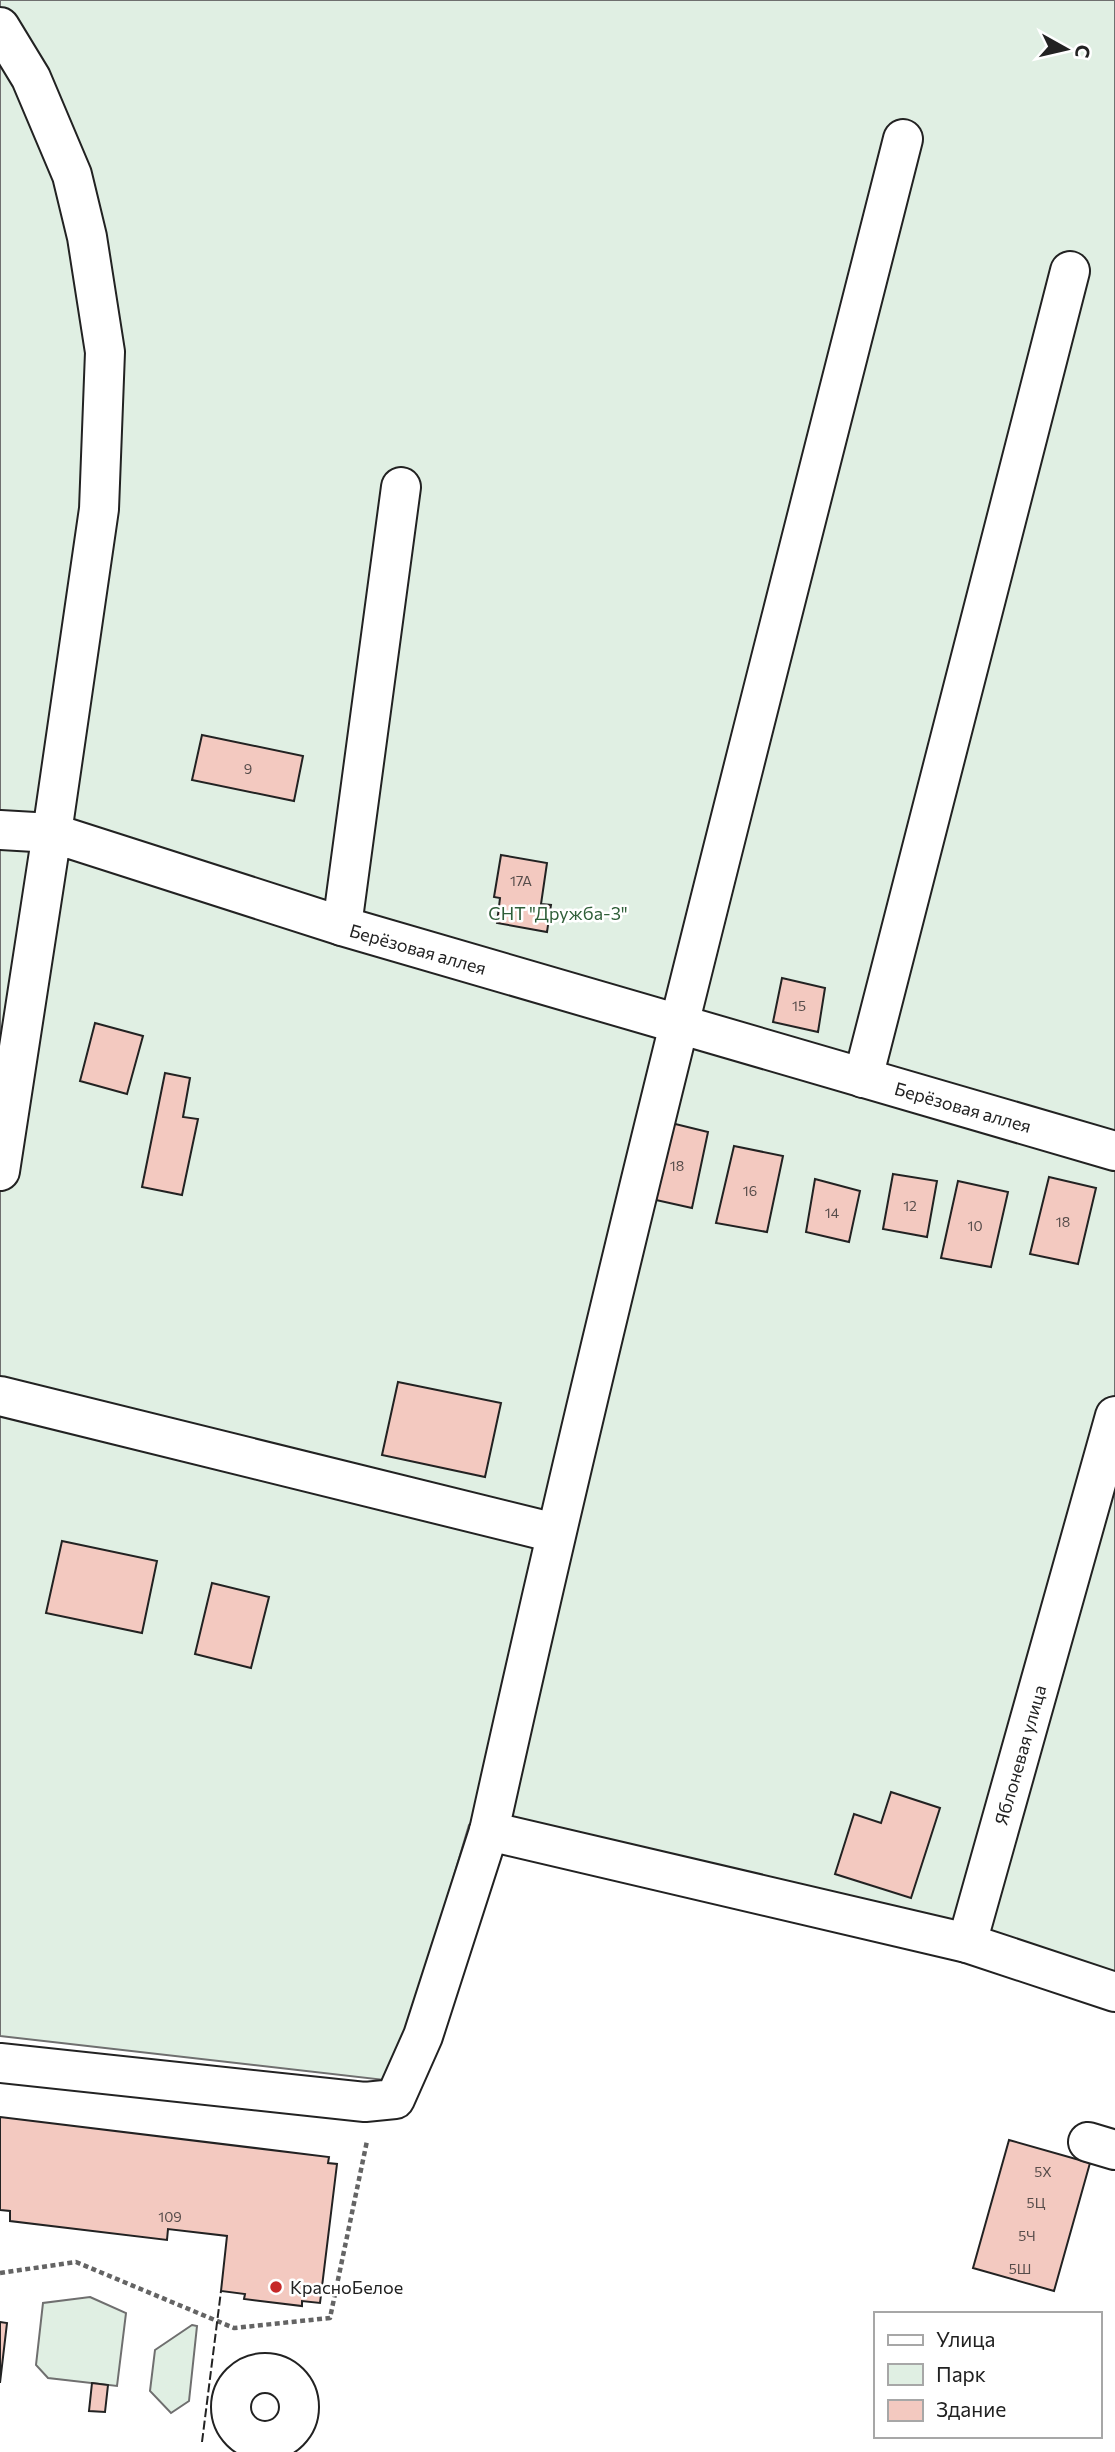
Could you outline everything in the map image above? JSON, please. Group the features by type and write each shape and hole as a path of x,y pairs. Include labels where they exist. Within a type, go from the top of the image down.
{"street":[{"path":"0,27 31,78 72,175 87,237 105,352 99,509 0,1171"},
{"path":"0,2063 365,2102 395,2099 423,2036 489,1831 555,1533 678,1024 903,139"},
{"path":"863,1078 1070,271"},
{"path":"342,926 401,487"},
{"name":"Берёзовая аллея","path":"0,830 52,833 342,926 1115,1151"},
{"path":"0,1396 555,1533"},
{"name":"Яблоневая улица","path":"967,1943 1115,1416"},
{"path":"489,1831 967,1943 1115,1992"},
{"path":"260,2373 274,2374 285,2380 294,2390 299,2402 292,2428 281,2444 256,2440 244,2434 240,2438 232,2398 238,2386 247,2378 260,2373"}],"path":[{"path":"0,2273 76,2262 234,2328 330,2318 369,2141 355,2139"}],"green space":[{"name":"СНТ \"Дружба-3\"","path":"0,0 1115,0 1115,1997 469,1825 393,2081 0,2036"},
{"path":"90,2297 126,2313 117,2386 48,2378 36,2365 43,2303"},
{"path":"192,2325 197,2326 189,2401 171,2413 150,2391 155,2350"}],"building":[{"path":"202,735 303,756 294,801 192,780"},
{"path":"501,855 547,863 541,904 551,905 547,932 497,923 500,898 494,897"},
{"path":"782,978 825,988 818,1032 773,1022"},
{"path":"95,1023 143,1036 127,1094 80,1081"},
{"path":"165,1073 190,1078 183,1117 198,1119 182,1195 142,1187"},
{"path":"663,1121 708,1132 692,1208 647,1198"},
{"path":"734,1146 783,1156 767,1232 716,1223"},
{"path":"893,1174 937,1181 927,1237 883,1229"},
{"path":"1049,1177 1096,1188 1078,1264 1030,1254"},
{"path":"815,1179 860,1191 849,1242 806,1232"},
{"path":"958,1181 1008,1192 991,1267 941,1258"},
{"path":"398,1382 501,1403 485,1477 382,1455"},
{"path":"62,1541 157,1561 142,1633 46,1613"},
{"path":"212,1583 269,1597 251,1668 195,1654"},
{"path":"891,1792 940,1808 911,1898 835,1874 854,1814 881,1823"},
{"path":"0,2117 329,2157 328,2163 337,2164 320,2303 302,2301 302,2306 244,2299 245,2294 221,2291 227,2236 168,2229 167,2240 10,2221 10,2211 0,2210"},
{"path":"1009,2140 1090,2163 1054,2291 973,2268"},
{"path":"0,2322 7,2323 0,2383"},
{"path":"92,2383 108,2385 105,2412 89,2411"}],"fence":[{"path":"202,2442 221,2291"}],"place":[{"name":"КрасноБелое","path":"276,2287"}]}
